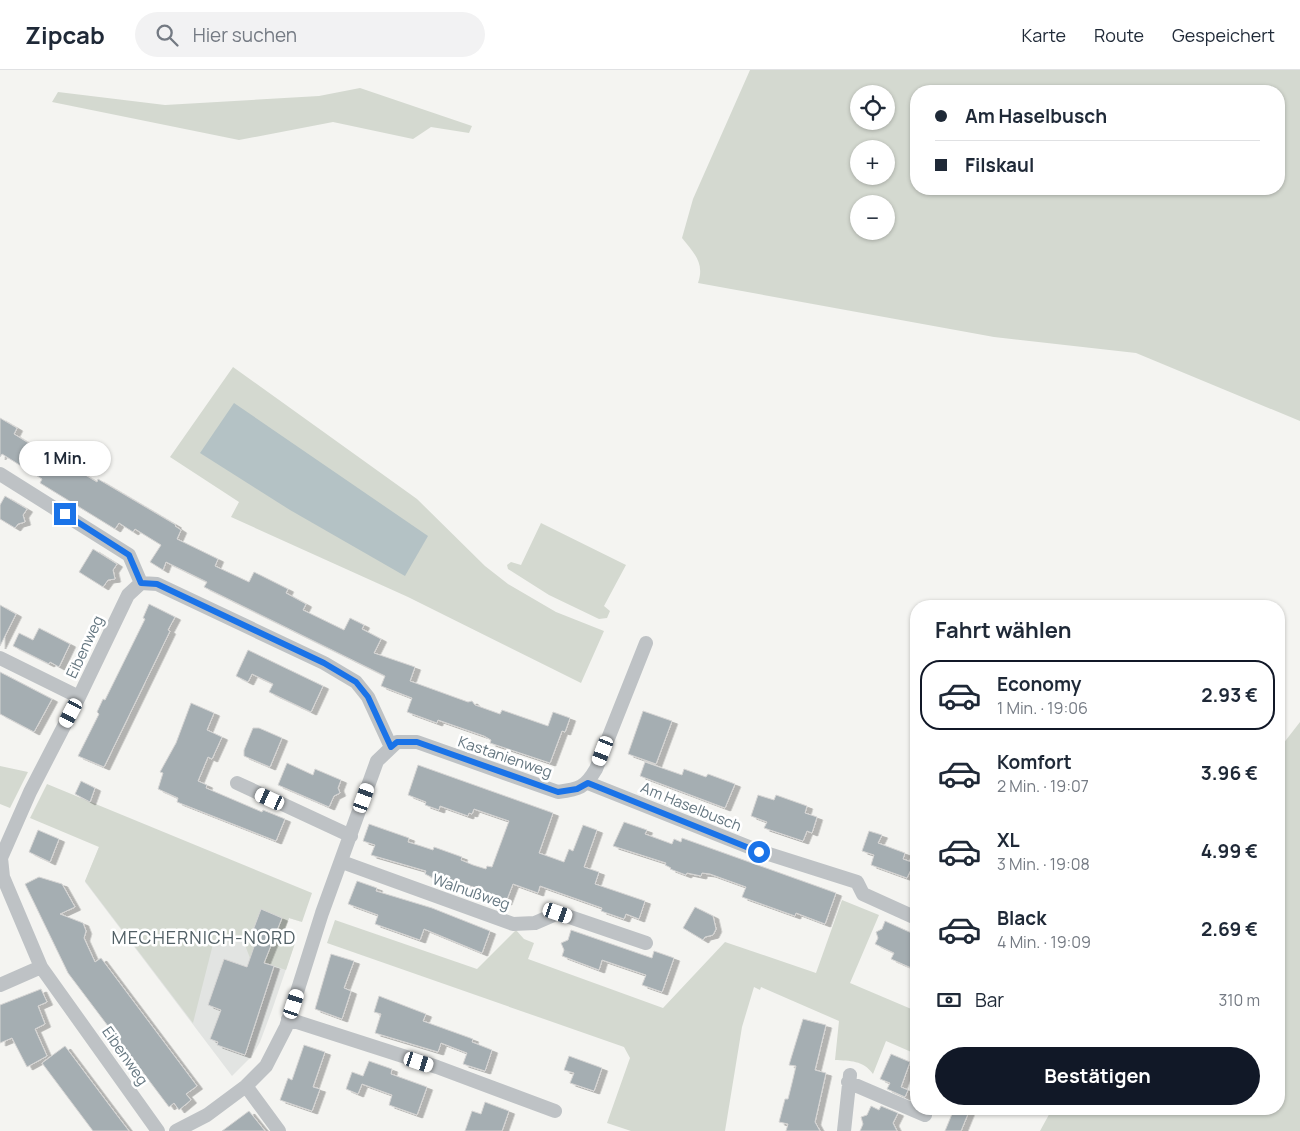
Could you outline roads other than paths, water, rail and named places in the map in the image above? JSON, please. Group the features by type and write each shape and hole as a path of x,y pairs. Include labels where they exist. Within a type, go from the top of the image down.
{"street":[{"path":"0,474 129,555 141,583 157,584 324,663 356,682 368,697 391,747 378,761 322,913 288,1019 266,1066 246,1086 207,1115 176,1131"},
{"name":"Eibenweg","path":"141,583 128,595 79,698 30,792 1,858 1,878 41,967 158,1131"},
{"path":"588,783 596,768 646,643"},
{"path":"0,658 79,698"},
{"name":"Kastanienweg","path":"391,747 397,742 417,742 558,792 577,789 588,783"},
{"path":"237,783 351,836"},
{"name":"Am Haselbusch","path":"588,783 759,852 857,882 863,894 910,915"},
{"name":"Walnußweg","path":"342,862 513,924 535,923 558,913 646,943"},
{"path":"0,986 41,967"},
{"path":"288,1019 437,1067 556,1111"},
{"path":"844,1131 849,1078 910,1108"},
{"path":"246,1086 279,1131"}],"district":[{"name":"MECHERNICH-NORD","path":"204,938"}]}
